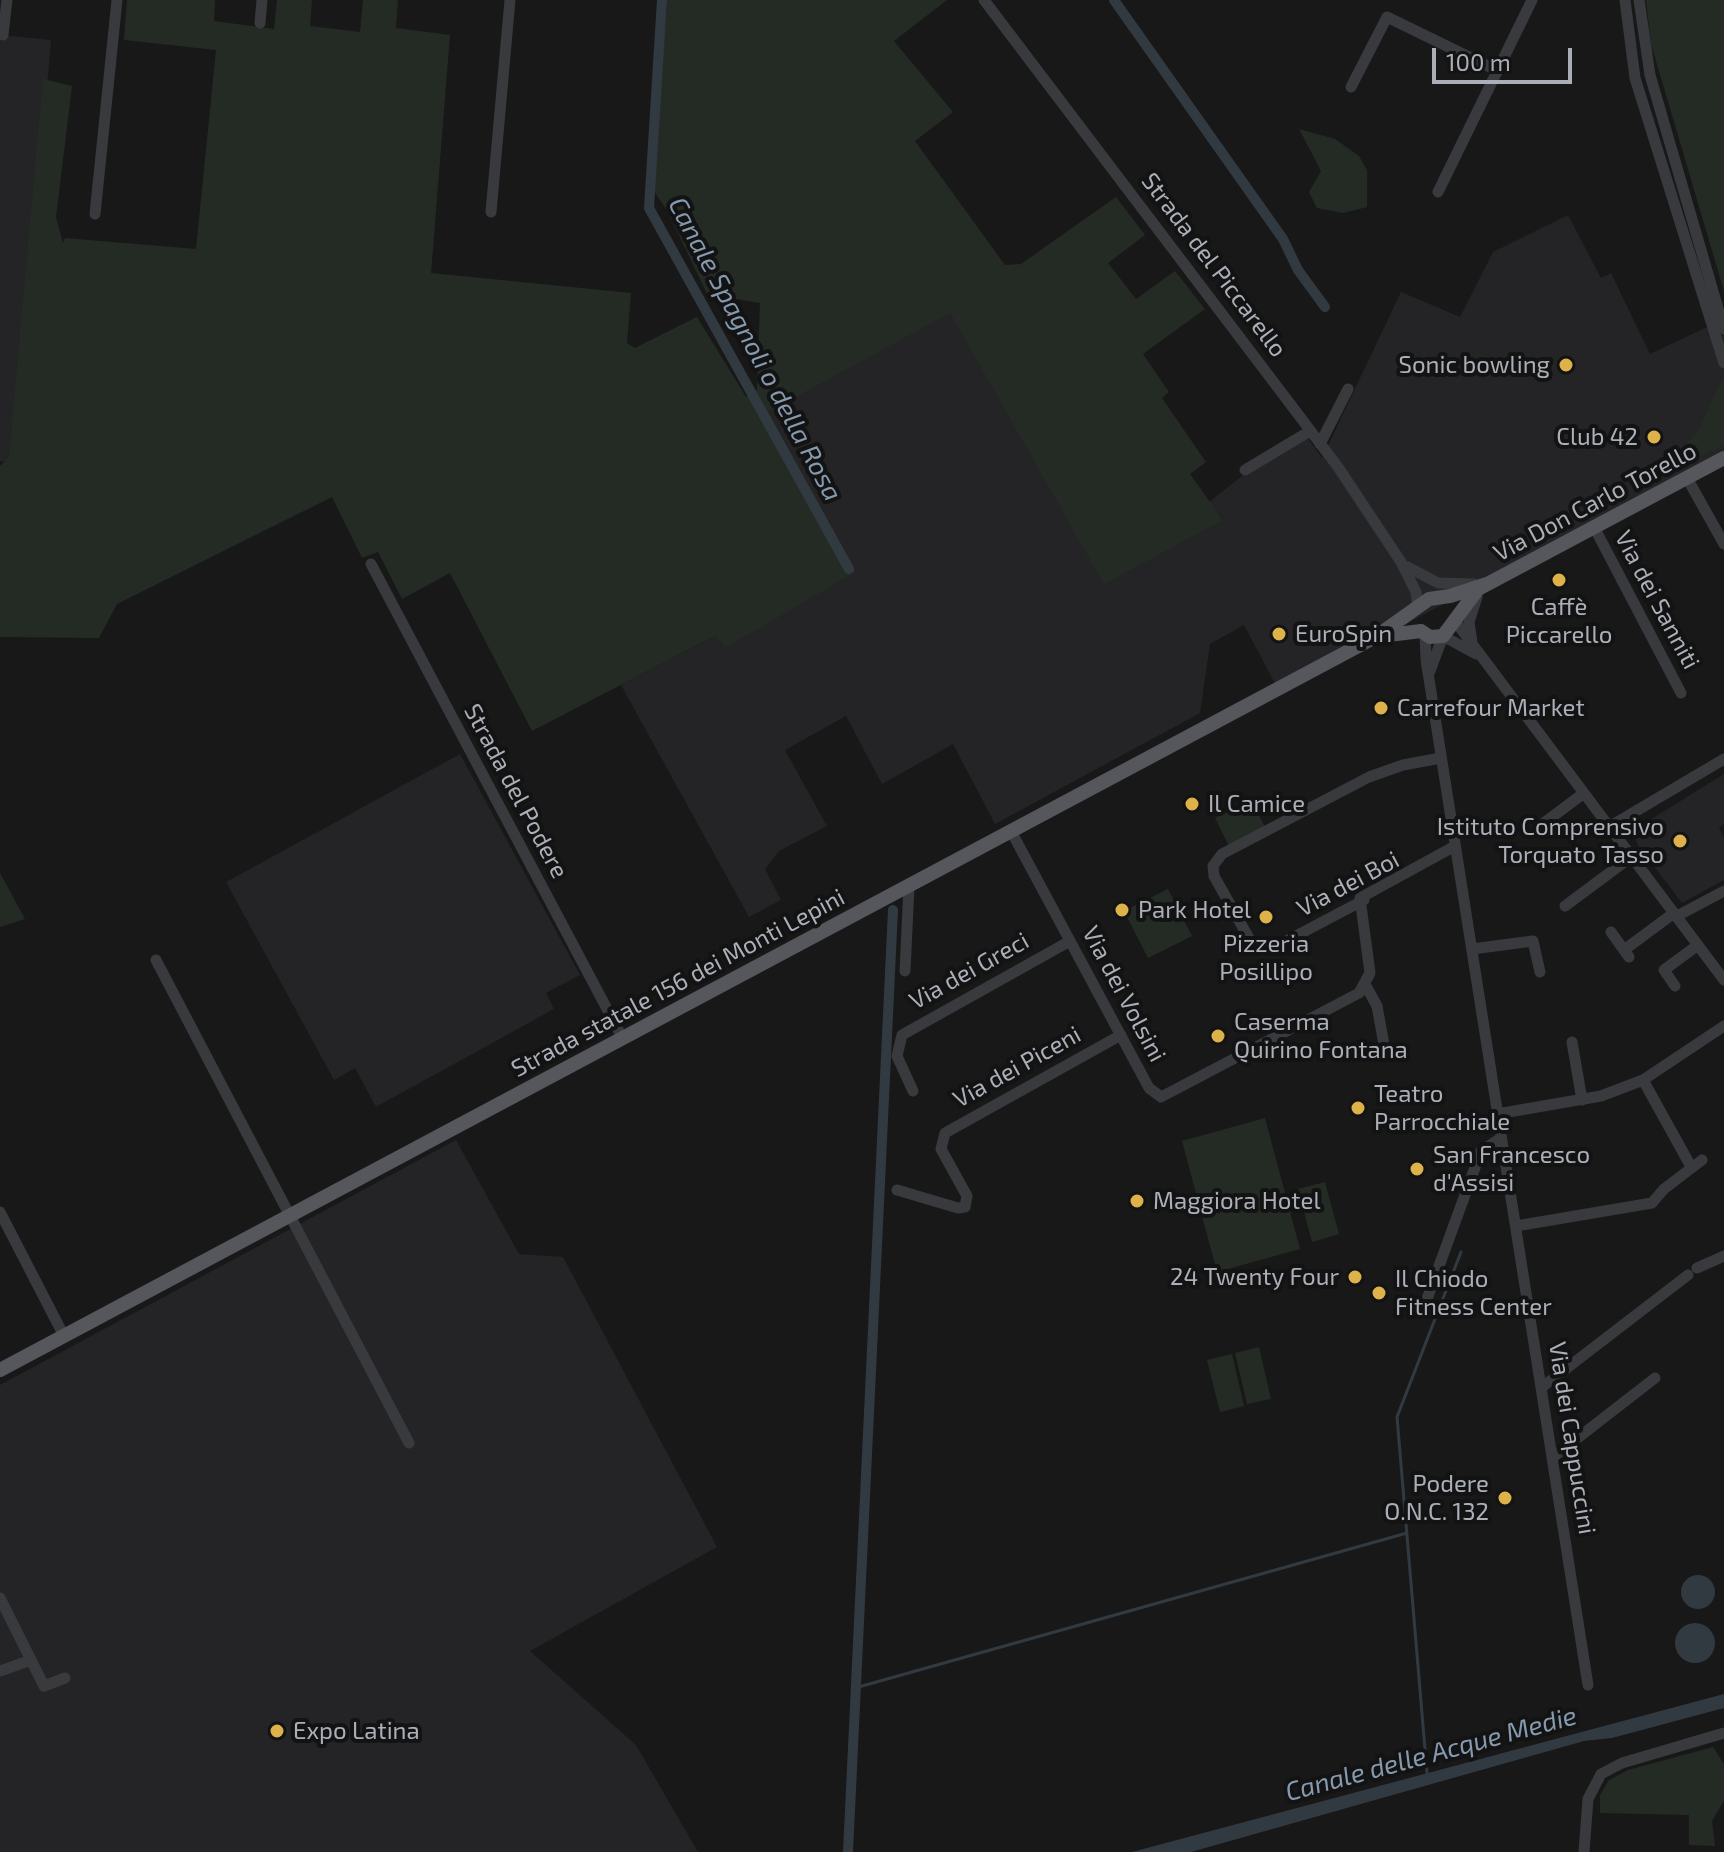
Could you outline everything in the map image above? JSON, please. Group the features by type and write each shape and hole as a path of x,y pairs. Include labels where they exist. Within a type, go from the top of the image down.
{"main road":[{"name":"Via Don Carlo Torello","path":"1455,620 1470,596 1487,584 1724,458"},
{"name":"Via Don Carlo Torello","path":"1438,598 1487,584"},
{"name":"Strada statale 156 dei Monti Lepini","path":"0,1370 289,1213 623,1039 1377,636 1429,599 1438,598"},
{"path":"1438,598 1452,607 1455,620 1443,636"},
{"path":"1418,608 1415,619 1423,633"},
{"name":"Strada statale 156 dei Monti Lepini","path":"1377,636 1423,633 1443,636"}],"street":[{"path":"3,35 7,0"},
{"path":"95,214 117,0"},
{"path":"260,23 262,0"},
{"path":"491,212 510,0"},
{"name":"Strada del Piccarello","path":"984,0 1320,444 1401,562 1438,598"},
{"path":"1438,192 1532,0"},
{"path":"1625,0 1635,78 1724,363"},
{"path":"1639,0 1650,75 1724,329"},
{"path":"1351,87 1387,17 1498,71"},
{"path":"1320,444 1348,389"},
{"path":"1245,470 1310,431"},
{"path":"1687,478 1724,544"},
{"name":"Via dei Sanniti","path":"1594,527 1681,693"},
{"name":"Strada del Podere","path":"371,564 623,1039"},
{"path":"1394,626 1408,602 1413,576 1444,584 1487,584"},
{"name":"Strada del Piccarello","path":"1413,576 1418,608"},
{"path":"1473,646 1469,617 1476,598 1487,584"},
{"path":"1455,620 1724,980"},
{"name":"Via dei Cappuccini","path":"1423,633 1588,1685"},
{"path":"1443,636 1485,660"},
{"name":"Via dei Cappuccini","path":"1429,676 1443,636"},
{"name":"Via dei Boi","path":"1441,758 1375,774 1217,858 1213,866 1214,876 1250,940 1261,950 1273,948 1455,846"},
{"path":"1609,827 1724,759"},
{"path":"1544,823 1584,793"},
{"name":"Via dei Volsini","path":"1011,831 1149,1088 1161,1097 1346,1002 1366,986"},
{"path":"1565,906 1631,857"},
{"name":"Via dei Boi","path":"1361,898 1437,862 1458,861"},
{"path":"905,971 909,886"},
{"path":"1611,932 1626,953 1675,914 1724,891"},
{"path":"1361,898 1370,973 1366,986 1377,1006 1385,1050"},
{"name":"Via dei Greci","path":"913,1091 897,1056 902,1035 1070,941"},
{"path":"1472,949 1533,941 1540,972"},
{"path":"1675,986 1664,970 1698,945"},
{"path":"156,960 289,1213 293,1228 409,1443"},
{"path":"1497,1114 1582,1100 1643,1080 1724,1026"},
{"name":"Via dei Piceni","path":"897,1190 958,1208 965,1207 967,1196 941,1149 945,1133 1121,1035"},
{"path":"1572,1042 1582,1100"},
{"path":"1643,1080 1689,1163"},
{"path":"1427,1299 1481,1151 1501,1138"},
{"path":"1516,1226 1652,1203 1702,1160"},
{"path":"0,1212 64,1336"},
{"path":"1541,1388 1693,1271 1724,1256"},
{"path":"1552,1458 1655,1378"},
{"path":"0,1598 44,1686 65,1678"},
{"path":"0,1671 31,1660"},
{"path":"1584,1852 1588,1799 1601,1774 1622,1763 1724,1733"}],"shaded area":[{"path":"127,0 215,0 214,21 274,29 277,0 312,0 310,26 360,32 363,0 398,0 396,28 450,35 431,273 631,293 627,343 635,348 697,317 746,397 757,390 760,303 707,294 667,210 653,190 667,0 947,0 894,41 953,112 915,141 1005,265 1021,264 1116,197 1145,235 1108,263 1136,299 1175,271 1205,309 1143,354 1169,392 1162,398 1206,462 1190,474 1223,520 1104,584 950,313 769,412 855,572 725,648 715,636 532,731 450,573 402,599 378,552 362,558 332,497 117,604 99,638 0,637 0,466 9,457 43,79 72,86 56,217 63,243 65,238 196,249 216,50 124,40"},
{"path":"1646,0 1724,0 1724,291 1651,44"},
{"path":"0,35 51,40 15,463 0,461"},
{"path":"1299,129 1335,139 1359,156 1367,170 1367,207 1343,213 1317,208 1309,192 1321,171"},
{"path":"1568,215 1601,278 1611,273 1650,354 1724,319 1724,456 1279,691 1244,625 1210,644 1200,713 995,824 953,744 882,784 846,716 785,750 827,826 779,851 765,869 781,900 749,917 621,685 715,636 724,647 854,572 769,412 950,312 1104,583 1223,519 1209,502 1247,472 1306,436 1322,458 1401,292 1460,317 1493,252"},
{"path":"1724,376 1724,446 1696,458 1688,442 1699,429"},
{"path":"460,754 580,975 546,993 554,1009 376,1107 355,1068 334,1080 226,882"},
{"name":"Istituto Comprensivo Torquato Tasso","path":"1724,774 1724,824 1719,828 1724,837 1724,880 1682,903 1638,845 1632,831"},
{"path":"1251,800 1265,827 1229,846 1215,818"},
{"path":"0,873 25,919 0,927"},
{"path":"1168,889 1192,936 1148,958 1124,911"},
{"path":"1265,1118 1300,1249 1217,1272 1182,1141"},
{"path":"456,1140 519,1254 563,1257 717,1547 530,1651 636,1745 698,1852 0,1852 0,1385"},
{"path":"1325,1182 1339,1234 1312,1242 1298,1189"},
{"path":"1259,1347 1271,1399 1247,1404 1235,1353"},
{"path":"1232,1354 1244,1406 1220,1412 1207,1360"},
{"path":"1698,1575 1710,1580 1715,1592 1710,1604 1698,1609 1686,1604 1681,1592 1686,1580"},
{"path":"1695,1623 1709,1629 1715,1643 1709,1657 1695,1663 1681,1657 1675,1643 1681,1629"},
{"path":"1724,1694 1724,1708 1612,1738 1584,1741 1191,1852 1132,1852"},
{"path":"1713,1747 1724,1764 1724,1801 1712,1821 1715,1846 1689,1845 1689,1815 1600,1813 1600,1795 1609,1780 1628,1770"}],"waterway":[{"name":"Canale Spagnoli o della Rosa","path":"662,0 649,208 849,569"},
{"path":"1114,0 1283,239 1298,270 1325,307"},
{"path":"848,1852 893,910"},
{"name":"Canale delle Acque Medie","path":"1427,1773 1397,1417 1461,1252"},
{"path":"855,1688 1407,1533"}],"place":[{"name":"Sonic bowling","path":"1566,365"},
{"name":"Club 42","path":"1654,437"},
{"name":"Caffè Piccarello","path":"1559,580"},
{"name":"EuroSpin","path":"1279,634"},
{"name":"Carrefour Market","path":"1381,708"},
{"name":"Il Camice","path":"1192,804"},
{"name":"Istituto Comprensivo Torquato Tasso","path":"1680,841"},
{"name":"Park Hotel","path":"1122,910"},
{"name":"Pizzeria Posillipo","path":"1266,917"},
{"name":"Caserma Quirino Fontana","path":"1218,1036"},
{"name":"Teatro Parrocchiale","path":"1358,1108"},
{"name":"San Francesco d'Assisi","path":"1417,1169"},
{"name":"Maggiora Hotel","path":"1137,1201"},
{"name":"24 Twenty Four","path":"1355,1277"},
{"name":"Il Chiodo Fitness Center","path":"1379,1293"},
{"name":"Podere O.N.C. 132","path":"1505,1498"},
{"name":"Expo Latina","path":"277,1731"}]}
